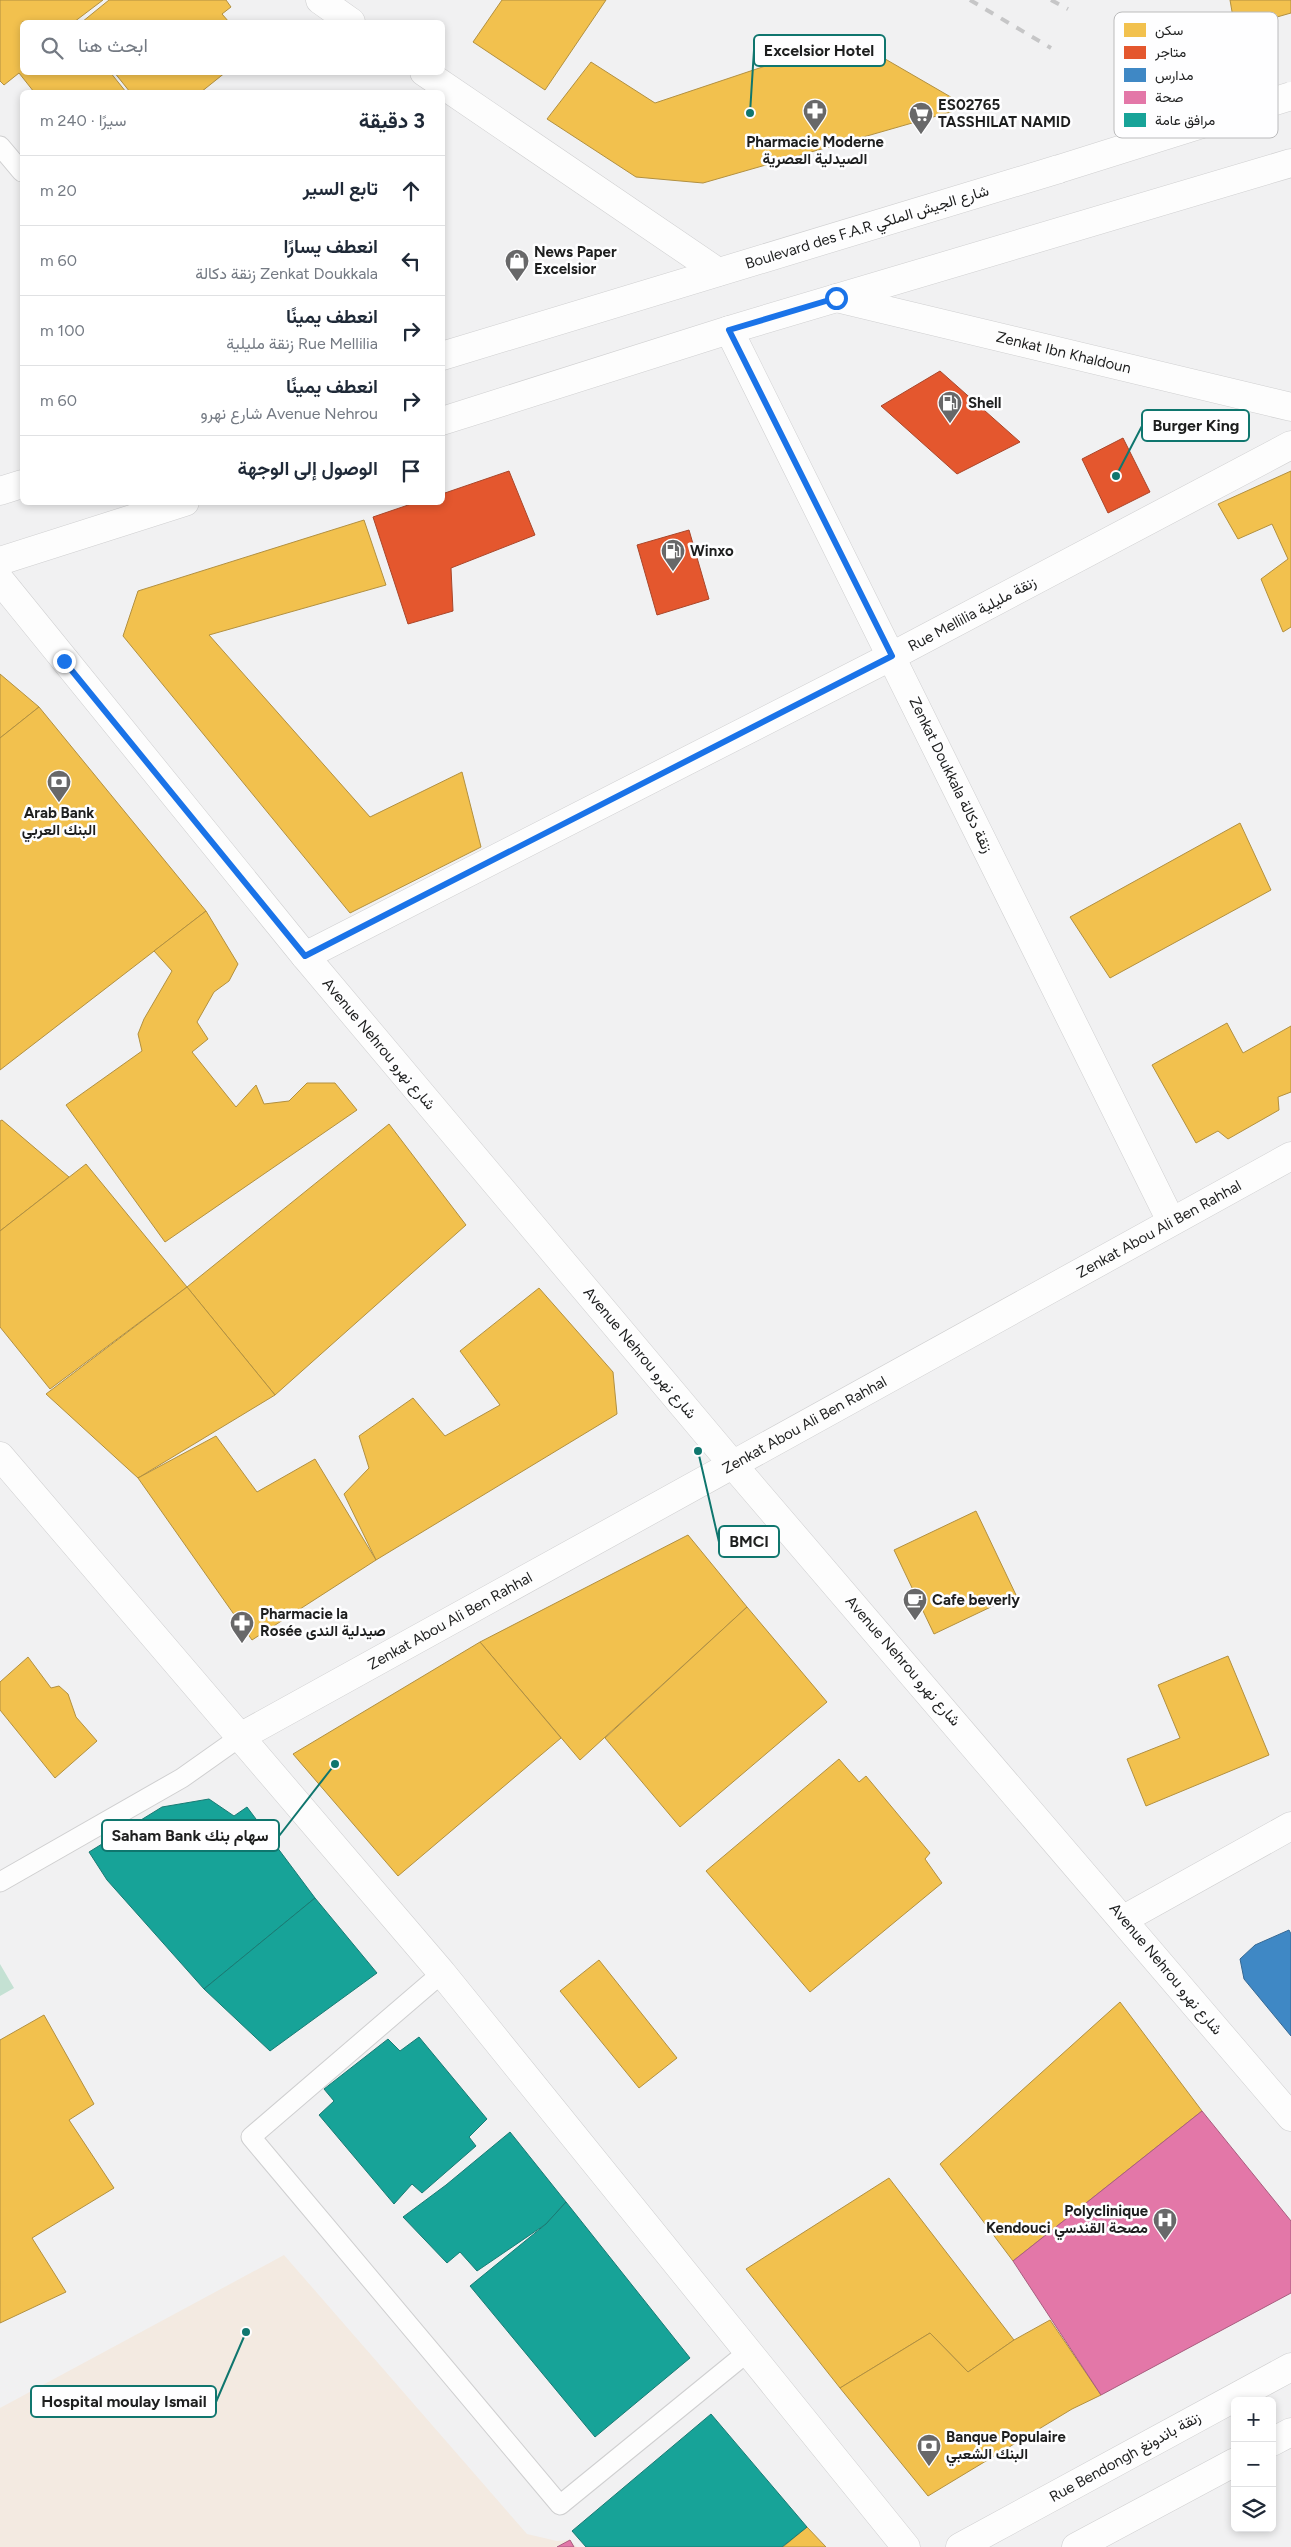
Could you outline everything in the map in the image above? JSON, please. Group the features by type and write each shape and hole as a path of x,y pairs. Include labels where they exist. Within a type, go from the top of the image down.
{"main road":[{"path":"320,0 348,20"},
{"path":"428,75 718,272"},
{"name":"Boulevard des F.A.R شارع الجيش الملكي","path":"1278,100 1291,96"},
{"name":"Boulevard des F.A.R شارع الجيش الملكي","path":"445,355 1158,138"},
{"path":"445,420 729,330 1089,221 1291,163"},
{"name":"Zenkat Ibn Khaldoun","path":"836,298 1291,408"},
{"name":"Zenkat Doukkala زنقة دكالة","path":"729,330 1171,1221"},
{"name":"Rue Mellilia زنقة مليلية","path":"305,956 892,656 1291,445"},
{"path":"0,491 20,485"},
{"path":"0,561 176,505"},
{"name":"Avenue Nehrou شارع نهرو","path":"0,580 305,956 734,1466 1291,2116"},
{"name":"Zenkat Abou Ali Ben Rahhal","path":"240,1738 1291,1156"},
{"path":"0,1456 442,1973 906,2547"},
{"path":"1124,1919 1291,1826"},
{"name":"Rue Bendongh زنقة باندونغ","path":"960,2547 1291,2367"},
{"path":"1276,2440 1291,2432"},
{"path":"1076,2547 1231,2464"}],"lane":[{"path":"0,146 20,170"},
{"path":"0,1882 182,1778 240,1738"},
{"path":"442,1973 251,2137 560,2505 749,2351"}],"shaded area":[{"path":"284,2255 527,2534 557,2541 570,2540 577,2547 0,2547 0,2408"}],"green space":[{"path":"0,1964 14,1988 0,1996"}],"building: سكن":[{"path":"0,0 103,0 77,20 20,20 20,74 19,73 4,85 0,81"},
{"path":"109,0 226,0 231,7 222,14 227,20 84,20"},
{"path":"502,0 606,0 545,90 473,42"},
{"path":"1230,0 1291,0 1291,13 1278,17 1278,12 1232,12"},
{"path":"849,38 968,107 703,183 636,177 547,119 591,62 655,103"},
{"path":"21,75 112,75 124,90 32,90"},
{"path":"116,75 222,75 204,90 128,90"},
{"path":"1291,471 1291,627 1283,632 1261,579 1288,559 1272,524 1238,539 1218,504"},
{"path":"364,520 386,585 209,635 370,817 462,772 481,847 350,913 123,636 138,591"},
{"path":"0,674 39,707 0,738"},
{"path":"39,707 206,911 0,1070 0,738"},
{"path":"1240,823 1271,890 1110,978 1070,917"},
{"path":"206,911 238,964 229,981 214,992 197,1022 208,1039 192,1052 236,1107 256,1085 264,1104 289,1101 307,1083 335,1083 357,1110 165,1242 66,1105 142,1051 138,1034 144,1019 172,971 154,951"},
{"path":"1227,1023 1243,1053 1291,1026 1291,1092 1278,1097 1279,1110 1228,1139 1218,1131 1196,1143 1152,1065"},
{"path":"2,1120 69,1177 0,1231 0,1121"},
{"path":"389,1124 466,1225 275,1395 187,1287"},
{"path":"86,1164 187,1287 50,1389 0,1327 0,1231"},
{"path":"187,1287 275,1395 138,1478 46,1394"},
{"path":"539,1288 613,1372 617,1414 376,1560 344,1494 369,1468 359,1436 413,1398 445,1436 500,1405 460,1351"},
{"path":"216,1436 257,1492 315,1459 376,1560 252,1640 138,1478"},
{"path":"976,1511 1016,1595 934,1634 894,1550"},
{"path":"688,1535 747,1607 580,1760 480,1642"},
{"path":"747,1607 827,1702 680,1827 605,1738"},
{"path":"480,1642 561,1738 398,1876 293,1754"},
{"path":"1228,1656 1269,1755 1146,1806 1127,1759 1180,1738 1158,1685"},
{"path":"28,1657 51,1688 59,1686 68,1694 76,1717 97,1741 55,1778 0,1710 0,1682"},
{"path":"839,1759 859,1782 866,1776 930,1853 925,1859 942,1883 810,1992 706,1871"},
{"path":"599,1960 677,2058 639,2088 560,1991"},
{"path":"1120,2002 1202,2111 1013,2261 940,2164"},
{"path":"44,2015 94,2104 69,2120 114,2188 32,2238 66,2292 0,2323 0,2040"},
{"path":"889,2178 1014,2340 968,2372 930,2333 840,2388 746,2269"},
{"path":"1050,2320 1101,2395 1072,2409 928,2496 840,2388 930,2333 968,2372 1014,2340"},
{"path":"807,2527 826,2547 783,2547"}],"building: متاجر":[{"name":"Shell","path":"940,371 1020,442 957,474 881,406"},
{"path":"1123,438 1150,492 1108,513 1082,459"},
{"path":"509,471 535,535 451,568 453,611 408,624 373,517 408,505 445,505 445,493"},
{"name":"Winxo","path":"689,530 709,599 657,615 637,545"}],"building: مدارس":[{"path":"1289,1930 1291,1934 1291,2036 1244,1979 1240,1959 1255,1945"}],"building: صحة":[{"name":"Polyclinique Kendouci مصحة القندسي","path":"1202,2111 1291,2221 1291,2293 1101,2395 1013,2261"},
{"path":"570,2540 574,2547 557,2547"}],"building: مرافق عامة":[{"path":"209,1799 234,1816 247,1807 315,1898 204,1989 107,1880 89,1852 162,1807"},
{"path":"315,1898 377,1973 270,2051 204,1989"},
{"path":"419,2037 487,2119 469,2137 476,2146 422,2193 412,2184 394,2204 319,2115 334,2101 324,2089 388,2039 400,2051"},
{"path":"510,2132 566,2202 546,2224 477,2271 460,2252 447,2263 403,2217 446,2185"},
{"path":"566,2202 690,2358 595,2437 470,2286 546,2224"},
{"path":"711,2414 807,2527 782,2547 586,2547 572,2531"}],"railway":[{"path":"970,0 1051,48"},
{"path":"1051,0 1068,9"}],"place":[{"name":"Excelsior Hotel","path":"750,113"},
{"name":"Pharmacie Moderne الصيدلية العصرية","path":"815,132"},
{"name":"ES02765 TASSHILAT NAMID","path":"921,135"},
{"name":"News Paper Excelsior","path":"517,282"},
{"name":"Shell","path":"950,424"},
{"name":"Burger King","path":"1116,476"},
{"name":"Winxo","path":"673,572"},
{"name":"Arab Bank البنك العربي","path":"59,803"},
{"name":"BMCI","path":"698,1451"},
{"name":"Cafe beverly","path":"915,1621"},
{"name":"Pharmacie la Rosée صيدلية الندى","path":"242,1644"},
{"name":"Saham Bank سهام بنك","path":"335,1764"},
{"name":"Polyclinique Kendouci مصحة القندسي","path":"1165,2241"},
{"name":"Hospital moulay Ismail","path":"246,2332"},
{"name":"Banque Populaire البنك الشعبي","path":"929,2467"}],"route":[{"path":"64,661 305,956 892,656 729,330 836,298"}]}
